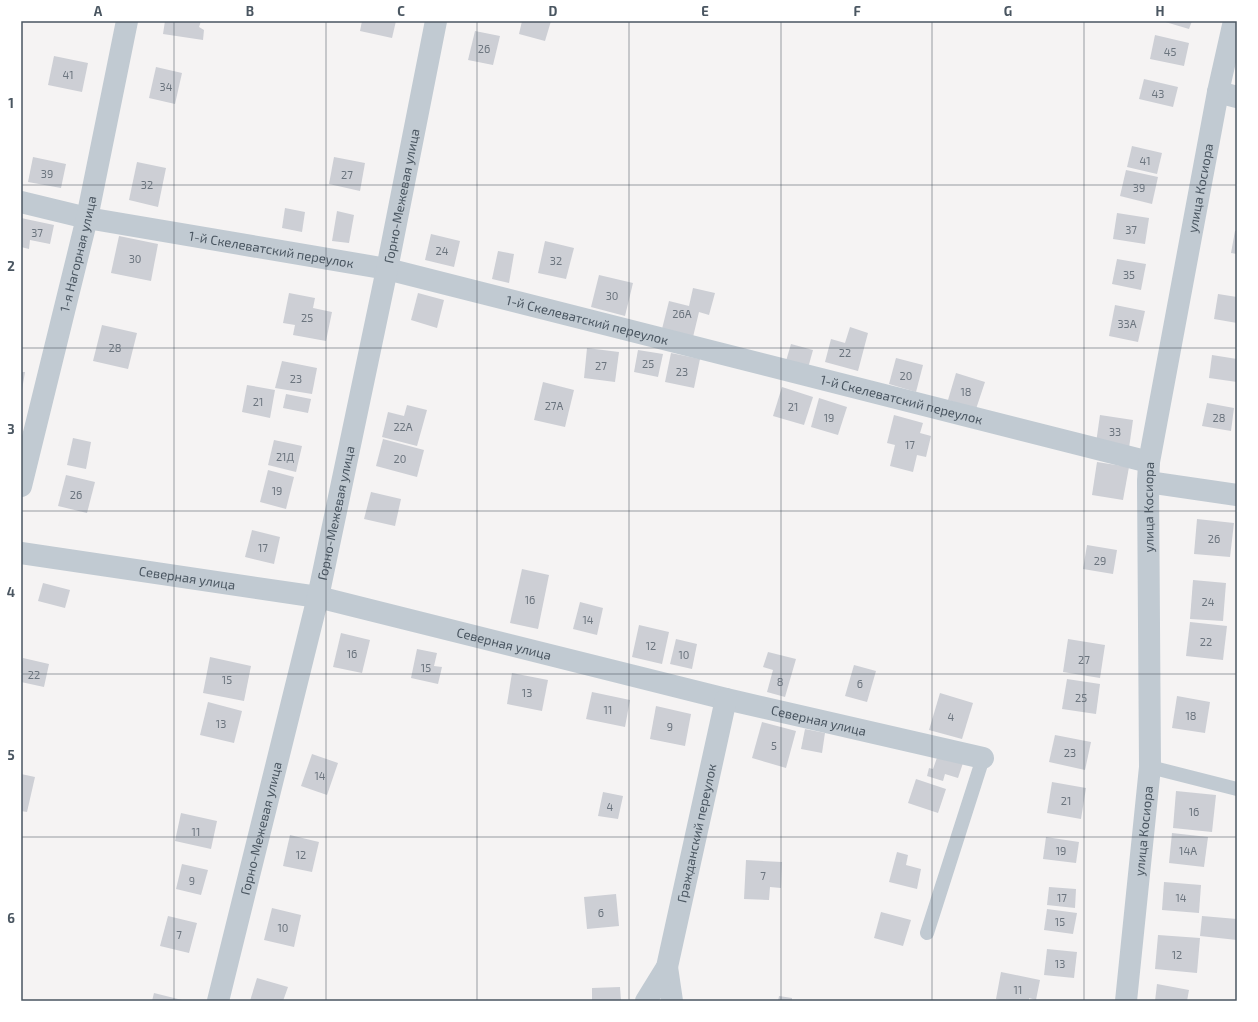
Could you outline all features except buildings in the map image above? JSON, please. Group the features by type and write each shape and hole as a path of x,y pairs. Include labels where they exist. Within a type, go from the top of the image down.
{"street":[{"name":"1-я Нагорная улица","path":"21,486 87,218 127,21"},
{"name":"Горно-Межевая улица","path":"218,1001 318,597 387,269 436,21"},
{"name":"улица Косиора","path":"1126,1001 1150,767 1149,472 1227,94 1234,21"},
{"name":"1-й Скелеватский переулок","path":"21,202 87,218 387,269 1149,472 1237,494"},
{"name":"Северная улица","path":"21,553 318,597 726,699 983,758"},
{"name":"Гражданский переулок","path":"646,1001 667,967 726,699"},
{"name":"Гражданский переулок","path":"667,967 672,1001"}],"lane":[{"path":"927,933 983,758"},
{"path":"1150,767 1237,789"}]}
